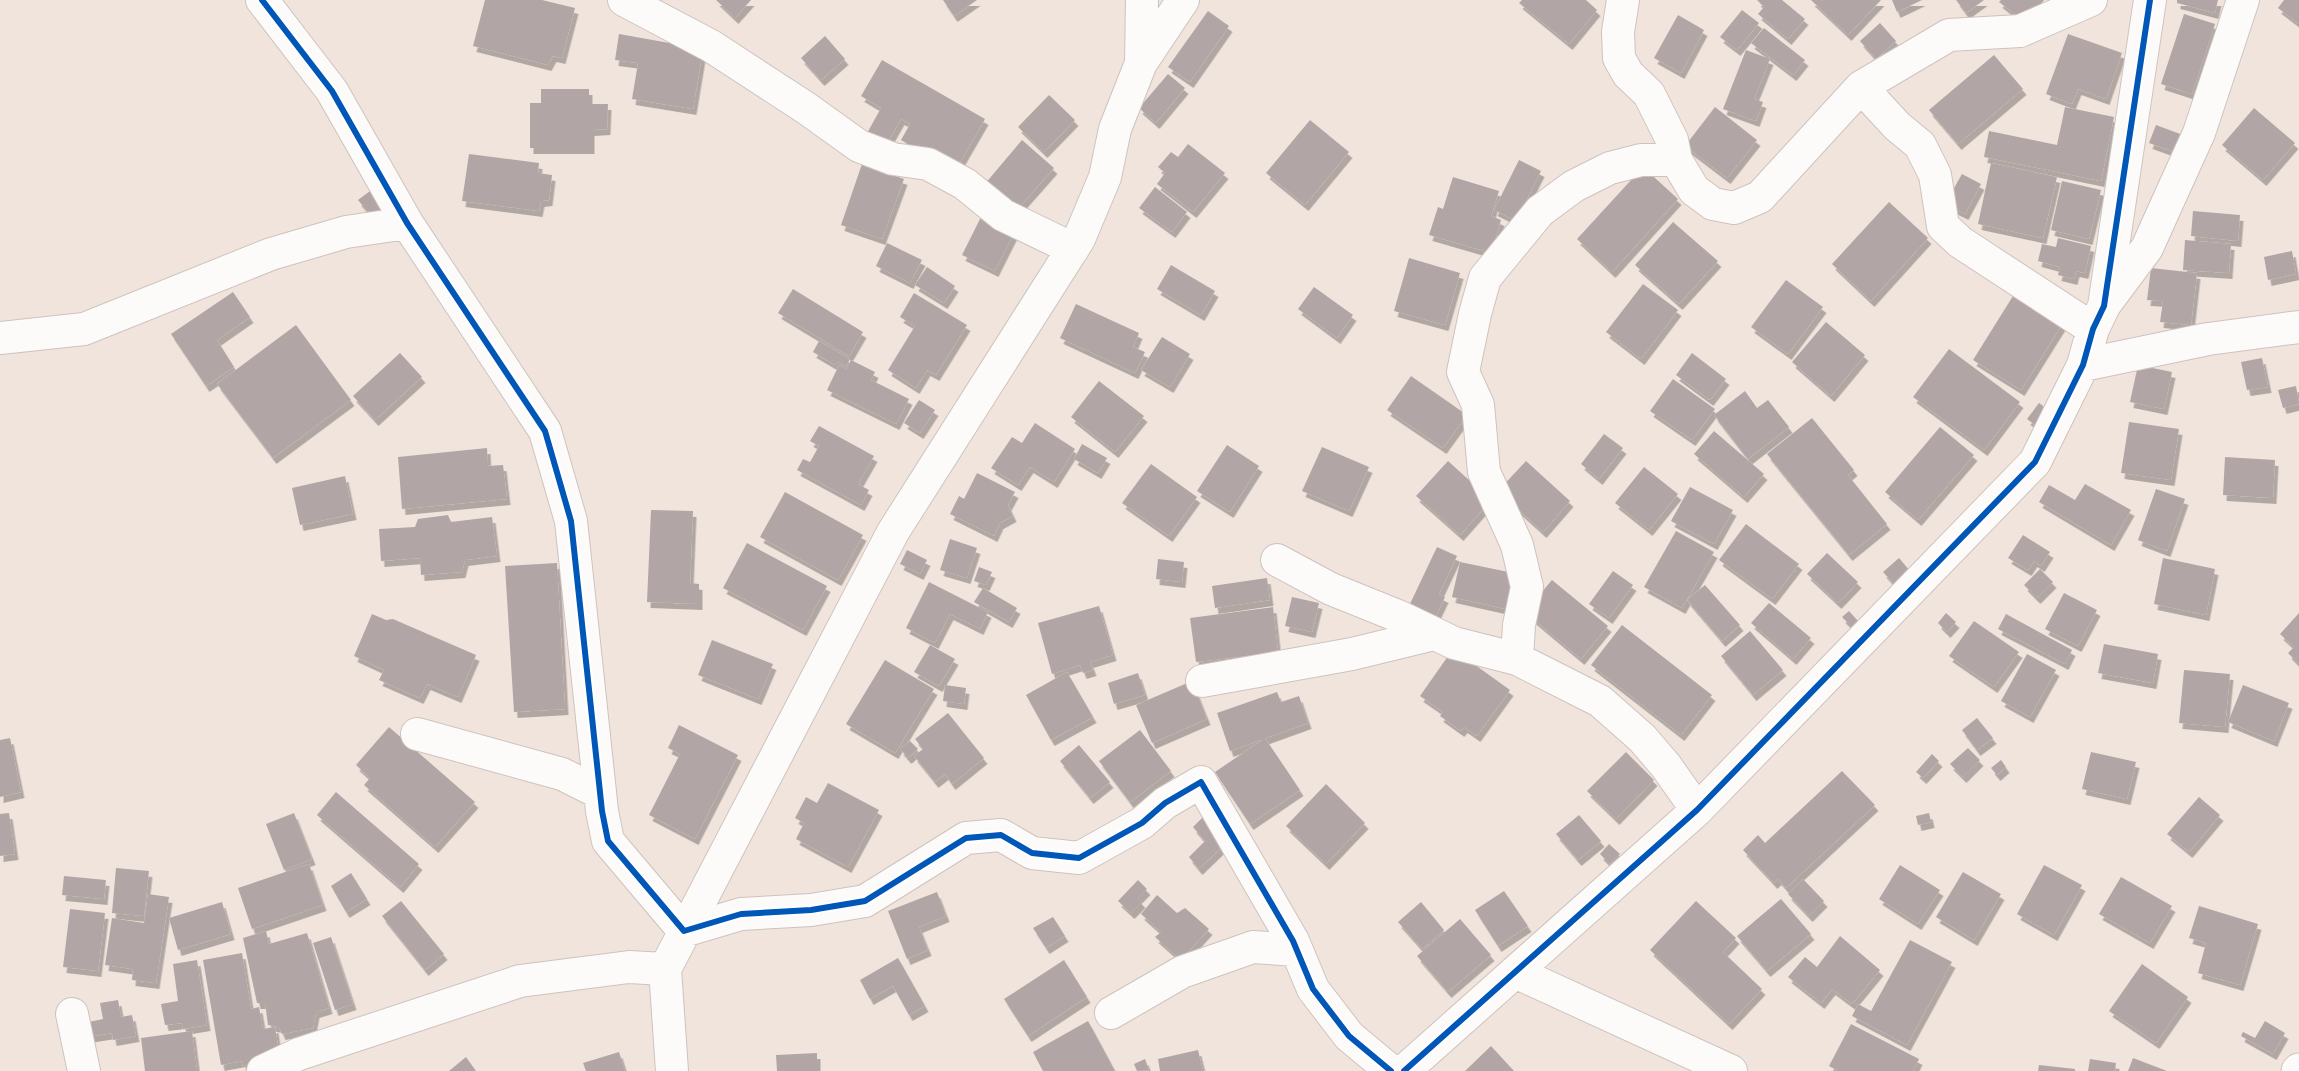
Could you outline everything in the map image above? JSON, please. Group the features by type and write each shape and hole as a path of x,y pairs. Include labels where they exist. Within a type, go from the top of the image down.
{"street":[{"path":"262,0 332,91 407,223 544,431 571,521 600,793 608,841 684,931"},
{"path":"624,0 711,46 806,108 859,146 893,159 928,164 965,184 1003,215 1072,249"},
{"path":"1140,63 1142,0"},
{"path":"672,1071 665,969 893,532 1072,249 1105,177 1115,129 1140,63 1183,0"},
{"path":"1623,0 1618,32 1619,58 1628,74 1654,102 1672,140 1676,160 1694,190 1713,204 1734,208 1760,197 1861,87 1949,35 2020,31 2091,0"},
{"path":"1404,1071 1698,810 2035,462 2083,365 2099,317 2150,0"},
{"path":"2099,317 2147,248 2199,133 2242,0"},
{"path":"1861,87 1897,126 1920,145 1935,175 1943,226 1960,242 2099,317"},
{"path":"1517,659 1519,625 1527,587 1517,545 1484,472 1478,405 1464,372 1475,314 1485,278 1540,211 1574,186 1610,168 1641,160 1676,160"},
{"path":"0,338 84,329 271,254 346,232 407,223"},
{"path":"2083,365 2208,339 2299,327"},
{"path":"1277,560 1331,589 1398,616 1454,644 1517,659 1600,701 1642,738 1698,810"},
{"path":"1202,681 1352,654 1434,634"},
{"path":"417,734 562,774 600,793"},
{"path":"684,931 741,914 811,910 865,901 966,838 1001,835 1032,853 1079,858 1142,823 1166,802 1201,782 1296,950 1313,989 1349,1036 1391,1071"},
{"path":"1111,1013 1182,972 1253,947 1296,950"},
{"path":"263,1071 299,1054 520,981 629,967 665,969"},
{"path":"1515,972 1731,1071"},
{"path":"72,1014 84,1071"}],"building":[{"path":"485,0 542,0 575,8 562,58 553,56 548,65 473,46"},
{"path":"716,0 751,0 735,18"},
{"path":"943,0 977,0 954,16"},
{"path":"1522,0 1586,0 1597,10 1569,44 1519,3"},
{"path":"1757,0 1782,0 1805,19 1788,39 1758,14 1764,7"},
{"path":"1811,0 1881,0 1848,35"},
{"path":"1892,0 1922,0 1897,12"},
{"path":"1956,0 1984,0 1966,13"},
{"path":"2001,0 2044,0 2026,23 1999,2"},
{"path":"2177,0 2218,0 2215,13 2177,3"},
{"path":"2284,0 2299,0 2299,24 2278,8"},
{"path":"1742,10 1759,23 1737,50 1720,37"},
{"path":"1208,11 1229,26 1190,82 1168,67"},
{"path":"2184,14 2215,24 2192,94 2161,84"},
{"path":"1678,15 1704,30 1681,73 1654,58"},
{"path":"1880,23 1896,41 1876,59 1860,41"},
{"path":"1764,28 1805,60 1793,75 1751,43"},
{"path":"619,34 703,49 693,109 632,99 638,63 615,60"},
{"path":"2068,34 2122,53 2106,99 2078,89 2072,104 2046,94"},
{"path":"825,36 845,59 821,80 801,58"},
{"path":"1746,50 1770,59 1754,99 1763,102 1756,121 1723,109"},
{"path":"1994,55 2023,89 1958,144 1929,110"},
{"path":"882,60 985,119 955,171 901,140 910,124 901,119 885,147 866,135 881,108 861,96"},
{"path":"1168,74 1185,88 1156,123 1139,108"},
{"path":"541,89 589,89 589,104 608,104 607,129 591,130 591,148 530,148 530,103 541,103"},
{"path":"1049,95 1075,120 1044,152 1018,127"},
{"path":"1715,107 1757,140 1727,178 1685,146"},
{"path":"2065,107 2114,117 2101,181 1984,157 1989,131 2057,145"},
{"path":"2254,108 2295,143 2263,180 2222,145"},
{"path":"1310,120 1349,152 1305,205 1266,173"},
{"path":"2156,125 2183,135 2177,153 2149,143"},
{"path":"1022,140 1054,168 1015,212 984,185"},
{"path":"1188,144 1225,173 1193,212 1157,184 1165,173 1158,167 1171,152 1178,157"},
{"path":"469,154 539,163 538,173 552,175 549,200 541,201 539,211 462,201"},
{"path":"1519,160 1541,171 1516,221 1494,210"},
{"path":"1991,163 2057,177 2043,238 1978,224"},
{"path":"862,164 904,179 882,239 841,225"},
{"path":"1643,167 1678,199 1612,272 1577,239"},
{"path":"1962,174 1981,184 1965,214 1945,204"},
{"path":"1453,177 1499,191 1491,216 1501,220 1491,253 1429,235 1438,207 1443,209"},
{"path":"2062,181 2101,190 2089,239 2051,230"},
{"path":"1155,187 1187,212 1172,232 1139,208"},
{"path":"370,191 384,208 372,217 358,200"},
{"path":"1889,202 1928,238 1871,301 1832,264"},
{"path":"2193,211 2240,215 2238,241 2191,236"},
{"path":"982,215 1015,231 995,271 962,255"},
{"path":"1673,222 1718,261 1679,304 1635,265"},
{"path":"2058,238 2091,246 2085,273 2076,271 2074,279 2058,275 2060,267 2038,261 2042,244 2056,247"},
{"path":"2185,240 2231,244 2229,273 2183,270"},
{"path":"887,243 922,260 910,283 876,266"},
{"path":"2292,251 2296,274 2268,280 2264,257"},
{"path":"1409,258 1460,273 1445,325 1394,311"},
{"path":"1171,265 1215,291 1201,315 1157,289"},
{"path":"927,267 955,286 944,303 915,285"},
{"path":"2151,268 2197,273 2191,325 2160,322 2163,301 2147,300"},
{"path":"1786,280 1823,307 1788,354 1751,327"},
{"path":"1643,284 1678,310 1641,359 1606,332"},
{"path":"1314,287 1353,315 1337,338 1298,309"},
{"path":"2018,288 2066,318 2021,390 1973,360"},
{"path":"793,289 863,332 849,356 778,313"},
{"path":"233,292 250,317 217,340 234,367 206,386 171,334"},
{"path":"914,293 967,325 936,375 927,370 916,388 888,370 915,326 900,317"},
{"path":"1076,304 1139,333 1133,347 1145,352 1135,373 1060,338"},
{"path":"1826,322 1865,355 1831,396 1792,362"},
{"path":"296,325 351,400 273,458 217,384"},
{"path":"1162,337 1190,354 1170,387 1141,370"},
{"path":"819,341 850,359 846,366 838,362 835,365 813,352"},
{"path":"1949,349 2020,402 1984,450 1913,397"},
{"path":"400,353 422,377 375,420 353,396"},
{"path":"1692,353 1726,379 1710,400 1676,375"},
{"path":"2262,358 2268,387 2247,390 2241,362"},
{"path":"851,360 875,372 871,380 909,399 896,424 827,390 839,365 846,369"},
{"path":"2138,365 2172,372 2164,409 2130,402"},
{"path":"1411,376 1467,415 1443,448 1387,410"},
{"path":"1673,379 1715,409 1692,440 1650,411"},
{"path":"1099,381 1144,416 1115,452 1071,417"},
{"path":"2296,386 2299,404 2283,408 2278,390"},
{"path":"1745,391 1757,408 1768,400 1789,427 1748,459 1714,415"},
{"path":"919,400 935,410 920,433 904,423"},
{"path":"2039,403 2047,409 2035,425 2027,419"},
{"path":"1812,418 1854,470 1848,475 1887,524 1849,555 1767,454"},
{"path":"2129,422 2179,429 2171,480 2121,473"},
{"path":"1035,423 1075,449 1054,482 1030,467 1018,485 991,468 1012,437 1022,443"},
{"path":"819,426 874,456 858,484 869,490 861,505 797,470 803,459 810,462 819,446 810,441"},
{"path":"1940,427 1974,455 1918,520 1885,492"},
{"path":"1714,431 1764,474 1744,497 1694,454"},
{"path":"1604,434 1623,448 1599,479 1581,464"},
{"path":"1082,444 1107,458 1098,473 1074,459"},
{"path":"1227,445 1259,466 1230,512 1197,491"},
{"path":"1322,447 1369,467 1349,511 1302,491"},
{"path":"487,448 488,466 503,465 507,499 402,509 398,457"},
{"path":"2225,457 2275,460 2273,498 2223,495"},
{"path":"1448,461 1491,500 1460,535 1416,496"},
{"path":"1526,461 1570,501 1543,532 1498,491"},
{"path":"1151,464 1197,497 1169,536 1122,503"},
{"path":"1644,467 1678,494 1649,530 1615,503"},
{"path":"977,473 1015,492 1008,505 1013,516 1000,523 994,536 950,514 959,496 964,499"},
{"path":"345,476 353,514 300,525 292,488"},
{"path":"2085,484 2131,510 2111,545 2039,502 2049,485 2075,500"},
{"path":"1690,487 1733,510 1714,544 1671,521"},
{"path":"2156,489 2185,499 2167,551 2138,540"},
{"path":"785,492 863,535 838,580 760,537"},
{"path":"651,510 693,511 690,583 699,584 699,604 647,602"},
{"path":"448,515 451,522 492,517 497,556 465,560 462,572 421,575 420,558 381,561 379,529 415,527 418,519"},
{"path":"1746,524 1799,564 1772,599 1719,560"},
{"path":"1676,531 1714,552 1682,608 1644,587"},
{"path":"2023,535 2050,552 2041,566 2034,561 2028,570 2008,558"},
{"path":"950,539 977,548 967,578 940,570"},
{"path":"747,543 827,586 803,630 723,588"},
{"path":"1437,547 1457,556 1439,594 1445,597 1435,618 1409,606"},
{"path":"907,550 927,560 920,574 900,564"},
{"path":"1827,553 1858,582 1838,603 1807,574"},
{"path":"1899,558 1910,571 1895,585 1883,572"},
{"path":"2163,558 2215,569 2206,615 2154,604"},
{"path":"1158,559 1184,562 1182,582 1156,579"},
{"path":"1460,562 1518,574 1510,610 1452,597"},
{"path":"557,563 565,709 514,712 505,566"},
{"path":"979,567 992,572 986,585 974,581"},
{"path":"2040,569 2053,582 2037,598 2024,585"},
{"path":"1613,571 1633,585 1609,618 1589,604"},
{"path":"1267,578 1270,600 1215,608 1212,586"},
{"path":"1552,580 1608,626 1581,659 1525,612"},
{"path":"929,582 988,612 980,629 950,614 935,643 906,628"},
{"path":"1705,585 1740,625 1722,641 1687,600"},
{"path":"983,588 1017,608 1009,622 974,602"},
{"path":"2064,593 2097,610 2078,646 2045,629"},
{"path":"1292,597 1319,603 1312,632 1285,626"},
{"path":"1769,603 1811,638 1793,659 1751,623"},
{"path":"1099,606 1113,655 1090,662 1093,670 1083,673 1080,665 1052,674 1038,623"},
{"path":"1273,607 1279,661 1258,663 1255,655 1196,662 1190,618"},
{"path":"1849,611 1858,621 1852,627 1842,617"},
{"path":"1946,613 1956,622 1947,632 1938,623"},
{"path":"2299,613 2299,664 2288,653 2294,647 2280,634"},
{"path":"372,614 386,620 393,619 476,655 458,697 427,684 420,698 379,680 384,670 354,656"},
{"path":"2006,614 2072,650 2065,664 1998,629"},
{"path":"1974,621 2019,652 1994,687 1949,656"},
{"path":"1622,625 1712,695 1681,735 1591,665"},
{"path":"1750,631 1783,670 1753,695 1721,656"},
{"path":"712,640 773,664 758,699 698,675"},
{"path":"2104,644 2158,654 2153,683 2098,673"},
{"path":"930,645 955,659 939,686 914,672"},
{"path":"1453,649 1510,690 1477,736 1464,727 1461,731 1440,716 1443,712 1420,696"},
{"path":"2027,654 2056,670 2030,717 2001,701"},
{"path":"885,660 934,689 895,753 846,724"},
{"path":"2184,670 2230,674 2225,727 2179,723"},
{"path":"1067,672 1093,717 1051,740 1026,695"},
{"path":"1138,673 1145,695 1114,704 1108,683"},
{"path":"1192,681 1207,719 1152,743 1136,705"},
{"path":"945,685 966,688 964,704 943,701"},
{"path":"2243,685 2289,703 2274,741 2228,722"},
{"path":"1277,692 1281,702 1299,696 1308,723 1230,751 1217,713"},
{"path":"948,713 984,758 952,784 945,774 935,782 914,756 923,749 915,739"},
{"path":"1977,718 1993,738 1977,750 1962,730"},
{"path":"679,725 738,755 695,839 649,815 680,754 668,748"},
{"path":"389,727 475,802 435,847 364,785 370,778 356,765"},
{"path":"1140,730 1171,771 1130,802 1099,761"},
{"path":"10,738 21,792 0,797 0,740"},
{"path":"1265,738 1300,790 1250,824 1215,772"},
{"path":"910,741 918,749 908,758 900,749"},
{"path":"1079,745 1110,782 1090,798 1060,761"},
{"path":"1968,748 1980,760 1963,777 1950,764"},
{"path":"1626,752 1654,780 1616,819 1587,791"},
{"path":"2091,752 2136,762 2127,799 2082,789"},
{"path":"1932,754 1939,761 1923,778 1916,772"},
{"path":"2001,760 2006,767 1997,775 1991,768"},
{"path":"1842,771 1875,805 1786,888 1778,879 1774,883 1743,850 1758,835 1765,843"},
{"path":"828,783 879,810 848,867 796,839 804,823 795,818 806,797 817,803"},
{"path":"1326,784 1365,823 1326,864 1286,826"},
{"path":"336,792 419,864 400,887 317,815"},
{"path":"2199,797 2220,815 2189,852 2167,834"},
{"path":"9,813 15,854 0,856 0,814"},
{"path":"294,813 312,859 284,870 266,824"},
{"path":"1929,813 1931,822 1918,825 1916,816"},
{"path":"1579,815 1601,841 1578,860 1556,834"},
{"path":"1203,817 1227,842 1199,869 1189,857 1205,841 1193,827"},
{"path":"1609,844 1620,854 1610,864 1600,854"},
{"path":"309,864 323,905 252,929 238,888"},
{"path":"1900,865 1940,890 1918,924 1879,899"},
{"path":"2044,865 2082,885 2054,935 2017,914"},
{"path":"116,868 149,871 144,916 112,913"},
{"path":"1963,872 2001,894 1974,940 1936,917"},
{"path":"351,873 367,899 346,912 331,886"},
{"path":"64,876 106,880 104,899 62,895"},
{"path":"2121,877 2172,906 2150,943 2099,914"},
{"path":"1803,879 1824,901 1809,916 1788,894"},
{"path":"1138,880 1147,889 1138,898 1142,902 1131,913 1118,901"},
{"path":"1504,891 1528,926 1498,946 1475,910"},
{"path":"937,892 946,916 919,927 928,950 907,959 888,911"},
{"path":"148,894 169,897 156,983 132,980 133,969 105,965 112,918 144,923"},
{"path":"1157,895 1177,913 1185,908 1209,929 1181,960 1155,937 1161,932 1141,914"},
{"path":"1781,899 1811,934 1767,971 1737,936"},
{"path":"401,901 444,954 425,970 382,916"},
{"path":"1696,901 1736,938 1723,952 1762,989 1729,1024 1650,950"},
{"path":"222,902 231,934 178,950 169,918"},
{"path":"1421,902 1444,930 1422,949 1398,922"},
{"path":"2199,906 2258,924 2240,985 2198,973 2206,943 2189,938"},
{"path":"70,909 105,913 98,971 63,967"},
{"path":"1053,917 1065,936 1046,948 1033,928"},
{"path":"1460,919 1491,955 1448,992 1417,956"},
{"path":"266,931 269,944 307,933 329,1008 316,1012 313,1028 282,1034 279,1027 268,1025 265,1003 257,1003 243,938"},
{"path":"1840,936 1880,970 1852,1004 1832,989 1821,1003 1788,977 1805,957 1817,967"},
{"path":"331,937 353,1004 335,1010 313,943"},
{"path":"1910,940 1952,962 1907,1045 1852,1016 1858,1004 1871,1011"},
{"path":"242,953 251,1009 259,1007 263,1029 275,1027 280,1059 243,1066 242,1061 221,1065 203,960"},
{"path":"898,958 925,1006 909,1015 893,986 870,999 860,980"},
{"path":"197,960 207,1025 183,1029 182,1023 165,1025 161,1004 178,1001 173,964"},
{"path":"1064,960 1087,997 1028,1036 1004,999"},
{"path":"2142,964 2188,997 2156,1043 2109,1011"},
{"path":"118,1000 121,1017 132,1015 136,1036 113,1040 112,1033 87,1037 84,1023 103,1019 100,1003"},
{"path":"1088,1021 1115,1071 1043,1071 1033,1052"},
{"path":"2265,1021 2285,1033 2273,1054 2241,1036 2243,1032 2255,1038"},
{"path":"1851,1024 1919,1059 1913,1071 1838,1071 1829,1066"},
{"path":"192,1031 197,1071 145,1071 141,1038"},
{"path":"1491,1046 1514,1071 1465,1071"},
{"path":"1198,1050 1203,1071 1160,1071 1158,1059"},
{"path":"619,1052 625,1071 586,1071 583,1063"},
{"path":"817,1053 817,1071 777,1071 776,1055"},
{"path":"466,1057 476,1071 449,1071"},
{"path":"2133,1058 2167,1071 2128,1071"},
{"path":"1145,1059 1149,1070 1137,1071 1134,1064"},
{"path":"2090,1059 2116,1063 2115,1071 2088,1071"},
{"path":"2039,1065 2075,1069 2075,1071 2038,1071"}],"cycle path":[{"path":"262,0 332,91 407,223 545,431 571,521 602,811 608,841 684,931 741,914 811,910 865,901 966,838 1001,835 1032,853 1079,858 1142,823 1165,803 1201,782 1293,941 1313,989 1349,1036 1391,1071"},
{"path":"1404,1071 1697,810 2035,462 2083,365 2093,329 2104,306 2150,0"}]}
